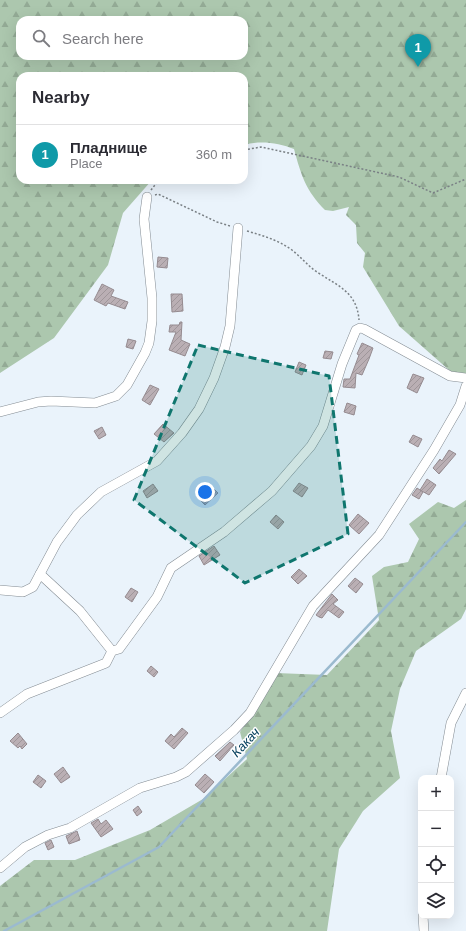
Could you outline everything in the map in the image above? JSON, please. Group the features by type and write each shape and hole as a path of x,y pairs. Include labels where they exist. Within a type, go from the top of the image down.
{"street":[{"path":"0,412 38,402 51,401 95,404 116,396 127,385 149,343 152,321 152,298 144,219 147,197"},
{"path":"0,590 23,592 33,587 57,542 77,515 101,492 157,461 182,433 199,409 214,378 225,348 230,326 238,228"},
{"path":"112,650 120,649 125,643 156,597 171,568 224,532 272,491 311,446 323,426 342,364 354,333 360,328 450,376 466,378"},
{"path":"0,868 25,847 48,835 70,828 140,788 176,777 186,772 234,730 250,713 313,606 379,535 434,450 460,405 466,386"},
{"path":"40,574 80,610 112,650"},
{"path":"0,713 27,694 106,663 112,650"},
{"path":"442,775 451,723 466,693"},
{"path":"423,919 424,931"}],"path":[{"path":"248,149 261,147 399,178 433,193 466,179"},
{"path":"147,197 154,184"},
{"path":"147,197 158,194 217,222 274,239 292,251 316,272 342,286 358,307 360,328"}],"highlighted area":[{"path":"198,345 329,376 348,534 245,583 134,500"}],"green space":[{"path":"0,0 466,0 466,378 458,378 399,326 363,267 365,253 357,243 356,225 346,215 349,207 333,211 325,210 318,203 305,182 294,149 269,143 248,144 248,72 16,72 16,184 148,184 123,213 108,265 54,338 0,373"},
{"path":"466,500 466,609 461,619 416,651 400,689 391,731 400,778 363,811 339,849 327,931 0,931 0,886 34,860 75,860 150,830 203,799 247,759 240,732 276,673 327,675 379,620 372,576 384,567 408,562 419,539 409,524 438,502 454,508"}],"building":[{"path":"158,257 168,258 167,268 157,267"},
{"path":"102,284 114,290 111,296 128,302 125,309 108,303 106,306 94,300"},
{"path":"171,294 182,294 183,311 172,312"},
{"path":"180,322 182,322 181,340 190,344 185,356 169,350 176,332 169,332 170,325 179,325"},
{"path":"128,339 136,341 133,349 126,347"},
{"path":"362,343 373,348 369,359 362,375 356,373 355,388 343,387 344,379 350,379 359,355 357,354"},
{"path":"325,351 333,352 331,359 323,358"},
{"path":"299,362 306,365 302,375 295,372"},
{"path":"413,374 424,378 417,393 407,388"},
{"path":"150,385 159,389 150,405 142,400"},
{"path":"347,403 356,406 354,415 344,412"},
{"path":"163,424 174,433 164,442 154,434"},
{"path":"102,427 106,435 99,439 94,431"},
{"path":"413,435 422,439 418,447 409,442"},
{"path":"449,450 456,454 439,474 433,468 440,459 442,461"},
{"path":"427,479 436,485 429,495 420,490"},
{"path":"299,483 308,488 302,497 293,491"},
{"path":"153,484 158,491 147,498 143,491"},
{"path":"209,484 218,493 205,505 196,496"},
{"path":"417,488 423,492 419,499 412,495"},
{"path":"358,514 369,523 359,534 349,525"},
{"path":"276,515 284,522 278,529 270,522"},
{"path":"214,546 220,555 204,565 199,556"},
{"path":"299,569 307,576 298,584 291,577"},
{"path":"355,578 363,584 356,593 348,586"},
{"path":"131,588 138,592 132,602 125,597"},
{"path":"332,594 338,600 333,604 344,612 339,618 328,610 322,618 319,617 316,615"},
{"path":"151,666 158,672 154,677 147,671"},
{"path":"182,728 188,733 174,749 165,741 171,734 174,737"},
{"path":"18,733 27,744 22,749 20,746 18,748 10,741"},
{"path":"230,742 234,745 220,761 215,756"},
{"path":"63,767 70,777 61,783 54,774"},
{"path":"205,774 214,782 204,793 195,785"},
{"path":"38,775 46,781 41,788 33,782"},
{"path":"138,806 142,812 137,816 133,810"},
{"path":"98,819 101,824 106,820 113,829 101,837 91,823"},
{"path":"77,831 80,840 69,844 66,836"},
{"path":"51,840 54,847 48,850 45,843"}],"waterway":[{"name":"Какач","path":"4,931 159,847 466,522"}],"place":[{"name":"Пладнище","path":"418,67"}]}
